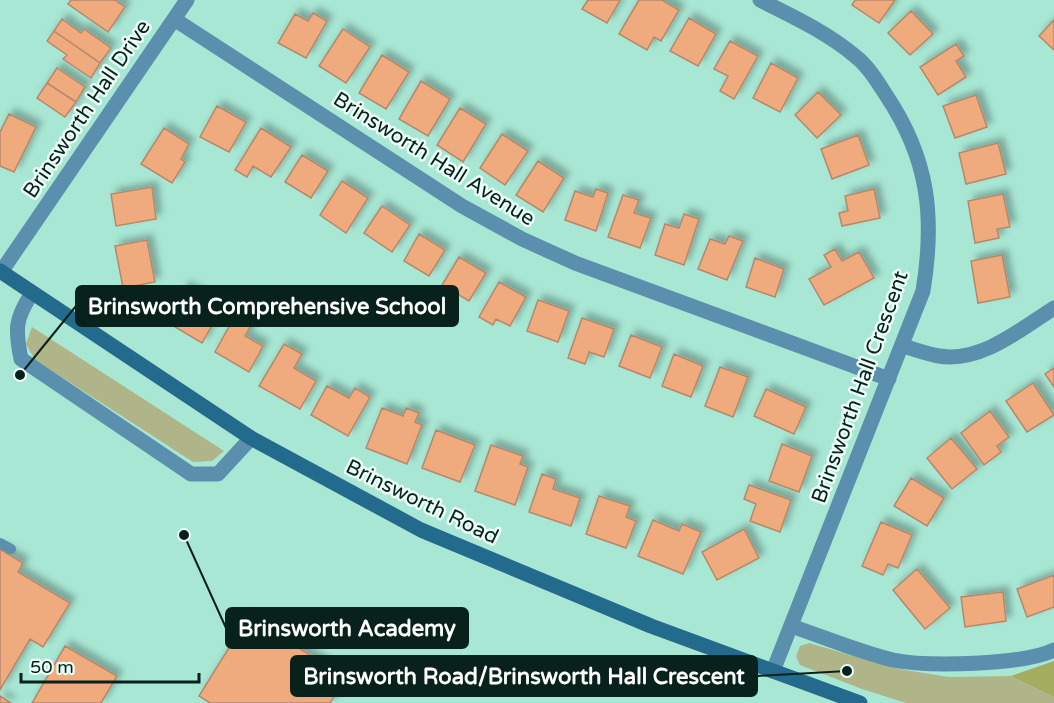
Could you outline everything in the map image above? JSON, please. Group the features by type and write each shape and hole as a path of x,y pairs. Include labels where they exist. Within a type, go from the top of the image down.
{"main road":[{"name":"Brinsworth Road","path":"1,272 251,438 422,530 651,626 860,703"}],"street":[{"name":"Brinsworth Hall Drive","path":"1,272 187,0"},
{"name":"Brinsworth Hall Crescent","path":"760,0 792,16 856,56 873,75 914,144 925,187 929,217 928,256 923,291 773,671"},
{"name":"Brinsworth Hall Avenue","path":"174,19 462,206 522,239 575,263 889,379"},
{"path":"32,293 20,312 16,336 21,359 191,474 218,474 251,438"},
{"path":"903,346 938,356 955,357 975,352 1001,342 1054,308"},
{"path":"791,626 894,660 949,664 1008,660 1046,654 1054,650"}],"lane":[{"path":"0,543 11,549"}],"green space":[{"path":"32,327 224,451 212,461 193,462 35,360 26,344"},
{"path":"809,643 899,669 949,677 1011,676 1054,697 1054,703 906,703 800,665 796,656 800,646"},
{"path":"1054,661 1054,697 1011,676"}],"building":[{"path":"71,0 115,0 125,7 108,32 68,4"},
{"path":"588,0 620,0 607,23 582,9"},
{"path":"639,0 662,0 679,10 661,41 654,37 647,50 619,34"},
{"path":"855,0 895,0 879,23 852,5"},
{"path":"911,11 933,34 910,55 888,33"},
{"path":"313,13 327,21 306,58 278,43 295,14 308,21"},
{"path":"689,18 716,34 698,66 670,51"},
{"path":"62,19 81,33 84,29 111,48 100,63 54,31"},
{"path":"1054,20 1054,50 1039,36"},
{"path":"343,29 370,47 346,83 319,66"},
{"path":"54,31 100,63 91,78 63,59 67,55 47,41"},
{"path":"730,41 758,56 734,99 720,91 728,76 714,69"},
{"path":"956,44 964,56 956,61 966,77 938,95 920,67"},
{"path":"382,55 409,72 386,109 359,93"},
{"path":"771,63 798,78 780,112 753,98"},
{"path":"57,68 85,87 76,102 47,83"},
{"path":"421,81 450,99 428,136 399,119"},
{"path":"47,83 76,102 65,117 37,98"},
{"path":"818,92 841,115 817,138 795,115"},
{"path":"976,95 987,127 955,138 943,106"},
{"path":"217,106 246,122 229,152 200,137"},
{"path":"460,108 486,124 463,162 437,145"},
{"path":"9,114 36,127 14,172 0,166 0,132"},
{"path":"164,128 189,144 181,159 185,162 172,183 141,164"},
{"path":"261,128 291,147 271,177 253,166 247,177 235,170"},
{"path":"502,134 528,151 505,185 480,168"},
{"path":"858,135 869,165 832,179 821,149"},
{"path":"998,143 1006,174 966,184 959,153"},
{"path":"302,155 328,171 311,198 285,182"},
{"path":"538,161 564,178 543,212 516,195"},
{"path":"342,181 368,198 346,233 320,215"},
{"path":"152,187 156,219 116,226 111,194"},
{"path":"596,189 608,193 596,231 565,220 575,191 593,197"},
{"path":"874,189 880,218 842,226 839,213 848,211 845,196"},
{"path":"1003,194 1010,227 997,229 999,238 975,243 968,201"},
{"path":"623,195 639,200 634,213 651,218 640,248 608,237"},
{"path":"382,206 410,225 392,252 364,233"},
{"path":"684,214 699,219 684,265 655,255 665,224 679,228"},
{"path":"419,234 445,250 429,276 404,261"},
{"path":"729,236 743,241 727,280 698,269 710,239 725,244"},
{"path":"147,240 155,282 123,288 115,246"},
{"path":"835,249 842,261 859,252 874,278 824,305 809,279 831,267 824,255"},
{"path":"1002,255 1010,297 978,303 971,261"},
{"path":"459,257 486,273 469,301 442,285"},
{"path":"755,258 784,269 775,297 746,287"},
{"path":"499,282 526,297 510,326 496,319 493,325 479,317"},
{"path":"185,287 222,308 202,343 165,321"},
{"path":"538,300 569,311 558,342 527,331"},
{"path":"240,307 256,317 245,336 263,346 249,372 215,352"},
{"path":"582,318 614,329 604,357 589,352 585,364 568,358"},
{"path":"631,335 662,347 650,378 619,366"},
{"path":"284,344 302,354 294,368 316,381 300,409 259,386"},
{"path":"674,354 703,366 691,397 662,386"},
{"path":"720,367 748,377 733,417 705,406"},
{"path":"1054,368 1054,387 1045,374"},
{"path":"1033,383 1054,415 1027,432 1006,401"},
{"path":"327,386 349,398 355,388 370,397 348,436 311,415"},
{"path":"766,389 806,407 794,434 754,416"},
{"path":"382,408 403,416 406,408 419,413 415,422 422,425 407,464 366,448"},
{"path":"990,411 1009,437 997,446 1001,452 984,465 961,433"},
{"path":"436,430 475,445 460,482 422,468"},
{"path":"951,438 977,469 952,489 927,458"},
{"path":"782,444 812,456 799,492 769,481"},
{"path":"491,445 523,456 520,464 528,467 515,505 475,491"},
{"path":"542,474 556,479 553,489 580,498 571,526 529,512"},
{"path":"911,478 944,498 927,526 894,506"},
{"path":"749,485 791,500 780,532 750,521 756,504 744,499"},
{"path":"599,496 630,506 626,517 636,521 626,548 586,534"},
{"path":"653,520 679,531 682,524 701,532 683,574 638,556"},
{"path":"881,522 912,535 898,568 888,564 883,575 862,566"},
{"path":"744,529 759,558 717,580 702,552"},
{"path":"0,549 23,563 18,572 70,603 43,647 30,639 0,690"},
{"path":"917,569 950,608 925,629 893,590"},
{"path":"1054,575 1054,607 1027,617 1017,589"},
{"path":"1003,592 1006,621 965,627 961,597"},
{"path":"248,617 346,677 330,703 210,703 199,696"},
{"path":"65,646 117,676 101,703 32,703"},
{"path":"0,696 11,703 0,703"}],"place":[{"name":"Brinsworth Comprehensive School","path":"20,375"},
{"name":"Brinsworth Academy","path":"184,535"},
{"name":"Brinsworth Road/Brinsworth Hall Crescent","path":"847,671"}]}
